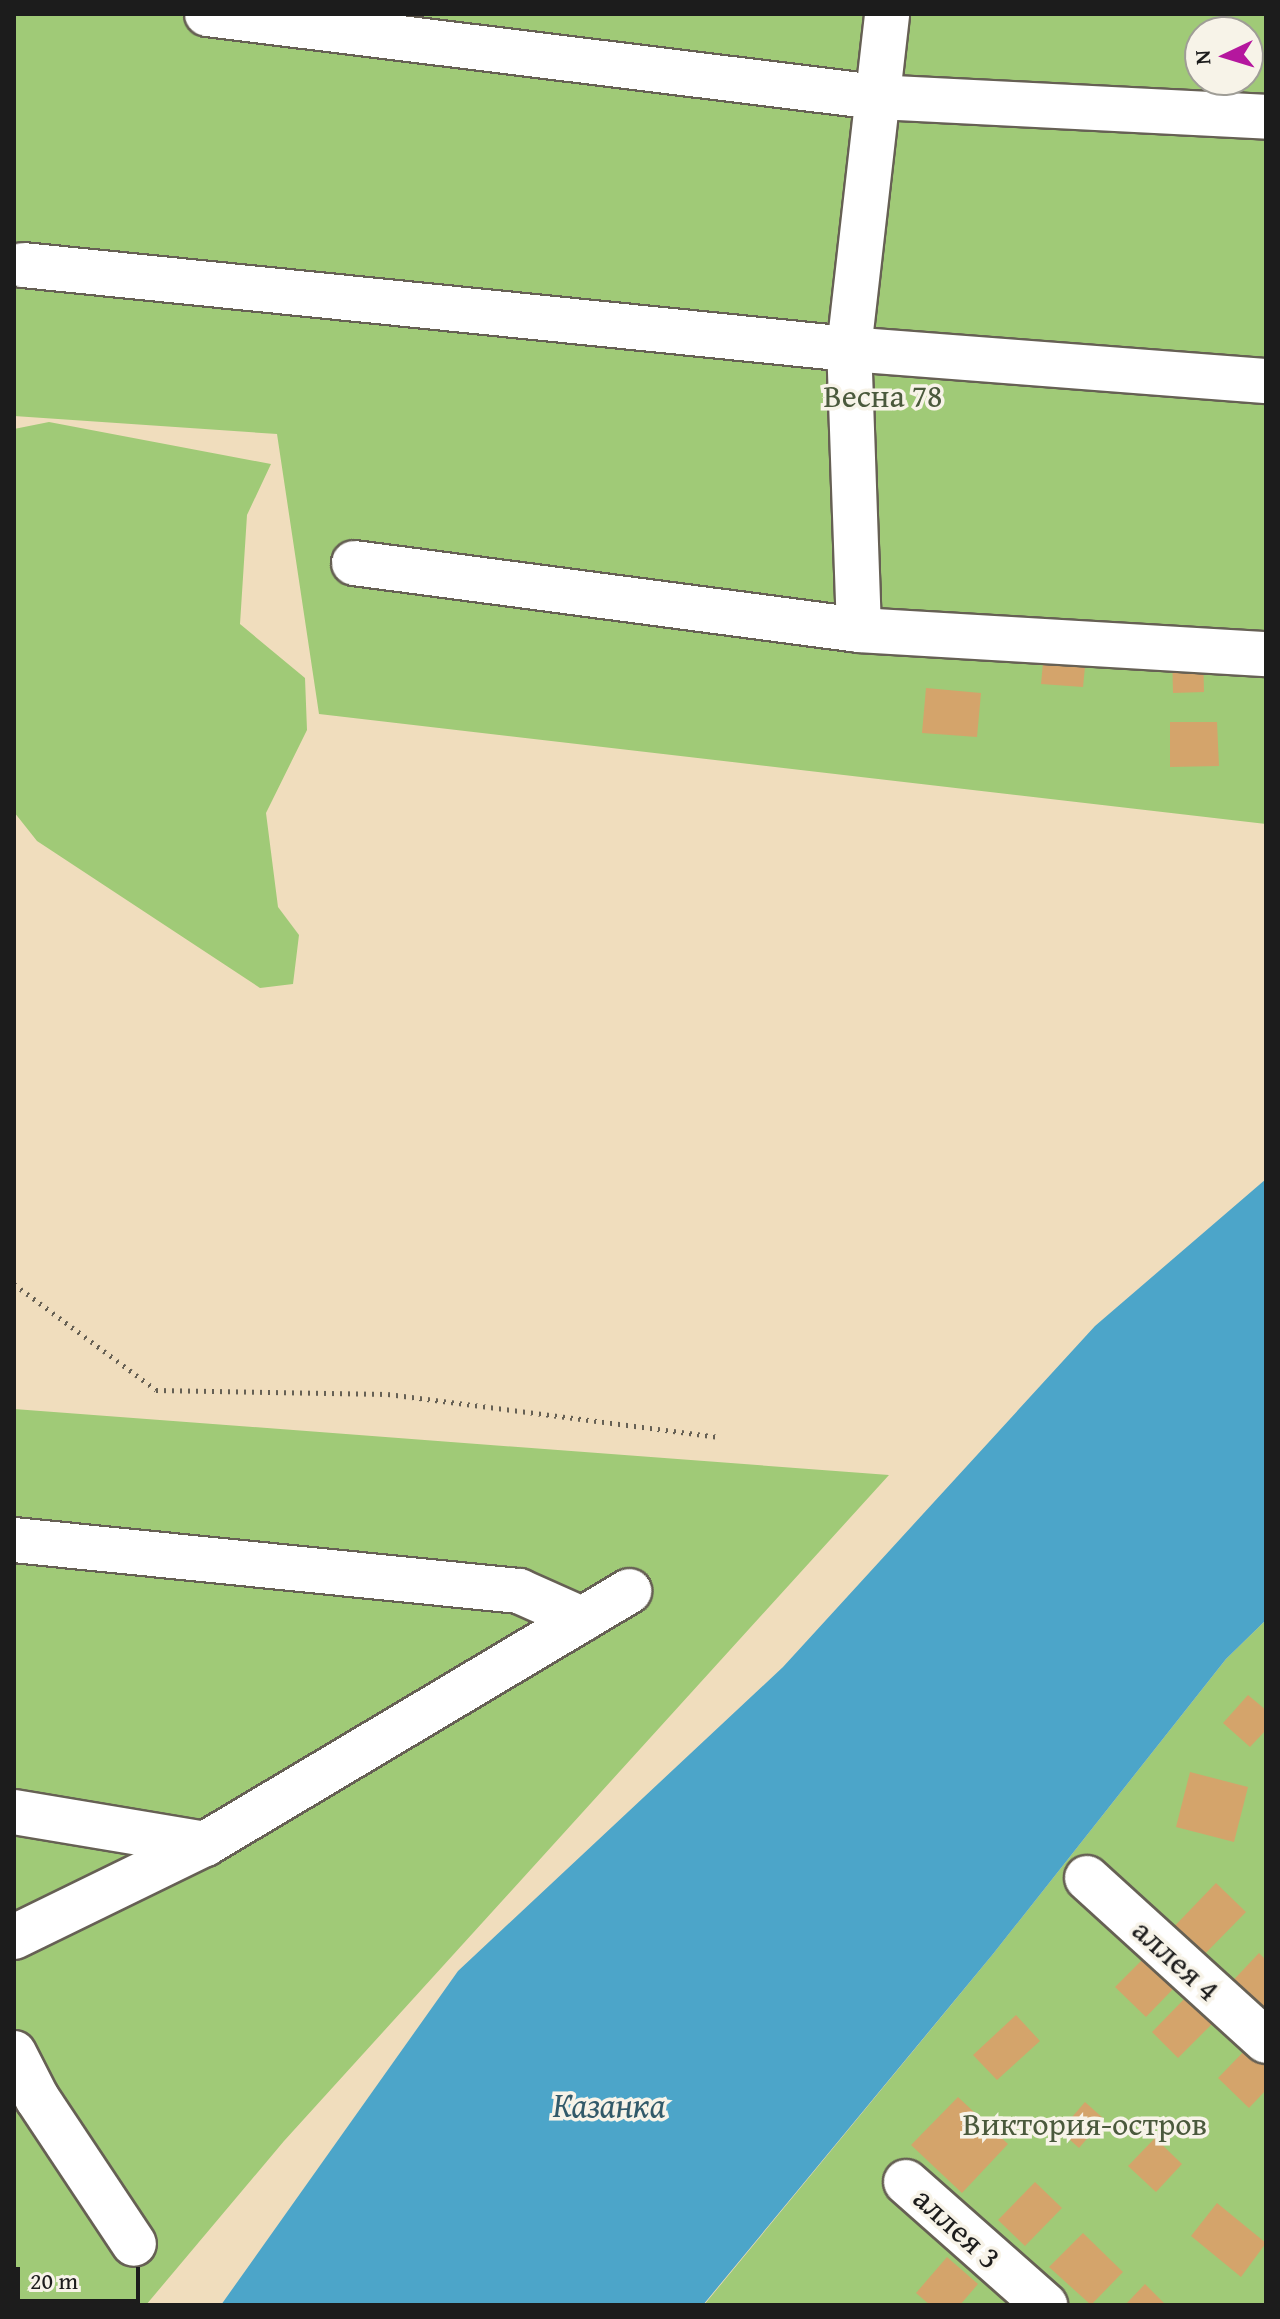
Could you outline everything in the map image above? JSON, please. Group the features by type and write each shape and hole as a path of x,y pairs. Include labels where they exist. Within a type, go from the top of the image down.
{"lane":[{"path":"207,14 876,97 1266,117"},
{"path":"859,630 849,349 887,14"},
{"path":"23,265 849,349 1266,381"},
{"path":"354,563 859,630 1266,654"},
{"path":"14,1540 519,1591 582,1619"},
{"path":"14,1937 205,1844 629,1591"},
{"path":"14,1812 205,1844"},
{"name":"аллея 4","path":"1087,1878 1266,2041"},
{"path":"14,2053 37,2098 134,2244"},
{"name":"аллея 3","path":"906,2182 1045,2305"}],"path":[{"path":"14,1284 156,1390 388,1394 719,1437"}],"green space":[{"name":"Весна 78","path":"14,14 1266,14 1266,824 319,714 277,434 14,416"},
{"path":"49,422 271,464 247,515 240,624 305,678 307,730 266,813 278,907 299,935 293,984 260,988 37,841 14,812 14,429"},
{"path":"14,1409 889,1475 284,2141 146,2305 14,2305"},
{"name":"Виктория-остров","path":"1266,1620 1266,2305 704,2305 993,1954 1226,1659"}],"water":[{"name":"Казанка","path":"1266,1179 1266,1620 1226,1659 993,1954 703,2305 221,2305 458,1971 783,1667 1095,1326"}],"building":[{"path":"1046,632 1088,636 1083,687 1041,684"},
{"path":"1203,650 1204,692 1173,693 1172,651"},
{"path":"926,688 981,693 977,737 922,733"},
{"path":"1170,722 1217,722 1219,766 1170,767"},
{"path":"1248,1695 1266,1710 1266,1730 1250,1747 1223,1723"},
{"path":"1190,1772 1248,1787 1234,1842 1176,1827"},
{"path":"1216,1883 1246,1912 1194,1965 1165,1936"},
{"path":"1259,1953 1266,1960 1266,2005 1255,2016 1226,1988"},
{"path":"1145,1957 1175,1987 1146,2017 1115,1987"},
{"path":"1190,1993 1217,2019 1178,2058 1152,2032"},
{"path":"1016,2015 1040,2041 997,2080 973,2055"},
{"path":"1249,2046 1266,2063 1266,2090 1249,2108 1218,2078"},
{"path":"958,2097 1008,2144 962,2193 911,2145"},
{"path":"1085,2102 1104,2119 1079,2148 1060,2131"},
{"path":"1155,2138 1182,2164 1156,2192 1128,2166"},
{"path":"1035,2182 1062,2208 1025,2246 998,2220"},
{"path":"1217,2203 1266,2243 1241,2277 1191,2236"},
{"path":"1083,2233 1123,2272 1091,2305 1049,2267"},
{"path":"947,2257 978,2284 960,2305 930,2305 916,2293"},
{"path":"1145,2284 1166,2305 1125,2305"}]}
